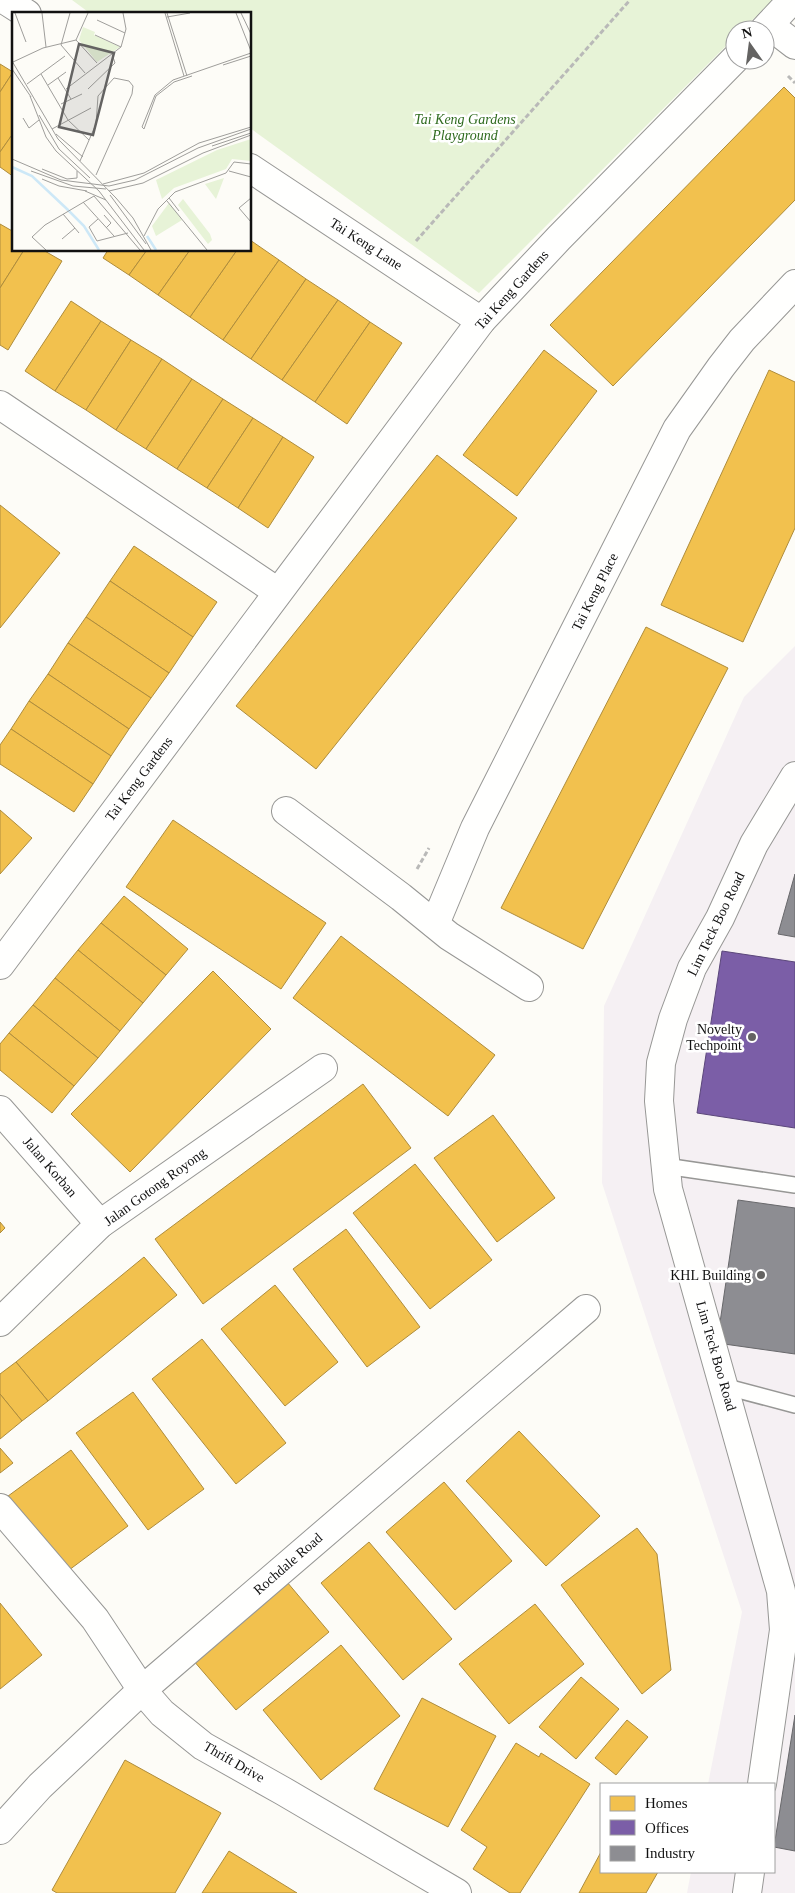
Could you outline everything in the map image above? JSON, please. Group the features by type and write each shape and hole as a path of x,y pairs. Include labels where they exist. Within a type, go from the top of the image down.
{"street":[{"path":"5,0 24,12"},
{"path":"773,20 792,0"},
{"path":"775,33 795,45"},
{"name":"Tai Keng Gardens","path":"0,965 481,321 559,238 725,69"},
{"name":"Tai Keng Lane","path":"251,169 481,321"},
{"name":"Tai Keng Place","path":"434,924 475,828 678,429 721,366 742,340 795,284"},
{"path":"0,405 278,592"},
{"name":"Lim Teck Boo Road","path":"762,1783 784,1630 782,1591 668,1189 660,1101 661,1063 673,1019 692,968 720,918 754,844 795,776"},
{"path":"286,811 448,936 529,987"},
{"name":"Jalan Gotong Royong","path":"0,1322 100,1224 323,1068"},
{"name":"Jalan Korban","path":"0,1110 100,1224"},
{"name":"Rochdale Road","path":"0,1830 40,1786 142,1690 586,1309"},
{"name":"Thrift Drive","path":"0,1508 95,1619 142,1690 162,1713 203,1746 457,1893"},
{"path":"746,1893 750,1873"}],"lane":[{"path":"665,1166 795,1185"},
{"path":"723,1386 795,1405"}],"path":[{"path":"412,245 630,0"}],"shaded area":[{"path":"795,646 795,1893 687,1893 691,1873 775,1873 775,1783 708,1783 742,1612 602,1183 604,1006 744,697"}],"green space":[{"name":"Tai Keng Gardens Playground","path":"72,0 773,0 752,20 725,20 725,47 479,293 251,129 251,12 88,12"}],"building: Homes":[{"path":"0,64 12,71 12,74 0,92"},
{"path":"12,74 12,135 0,152 0,92"},
{"path":"784,87 795,98 795,200 613,386 550,325"},
{"path":"12,135 12,176 0,167 0,152"},
{"path":"0,224 12,231 12,251 23,251 0,288"},
{"path":"251,241 279,260 223,340 190,317 236,251 251,251"},
{"path":"23,251 45,251 62,261 8,350 0,345 0,288"},
{"path":"107,251 146,251 129,275 103,258"},
{"path":"146,251 189,251 158,295 129,275"},
{"path":"189,251 236,251 190,317 158,295"},
{"path":"279,260 306,279 251,359 223,340"},
{"path":"306,279 338,300 282,380 251,359"},
{"path":"338,300 370,322 315,402 282,380"},
{"path":"71,301 101,321 55,391 25,371"},
{"path":"101,321 131,340 86,410 55,391"},
{"path":"370,322 402,343 347,424 315,402"},
{"path":"131,340 162,359 116,430 86,410"},
{"path":"544,350 597,391 517,496 463,455"},
{"path":"162,359 192,379 146,449 116,430"},
{"path":"769,370 795,382 795,528 743,642 661,605"},
{"path":"192,379 223,399 177,469 146,449"},
{"path":"223,399 253,418 207,488 177,469"},
{"path":"253,418 283,437 238,508 207,488"},
{"path":"283,437 314,457 268,528 238,508"},
{"path":"437,455 517,518 316,769 236,706"},
{"path":"0,505 60,553 0,628"},
{"path":"134,546 217,602 193,637 110,581"},
{"path":"110,581 193,637 169,673 86,617"},
{"path":"86,617 169,673 151,698 68,643"},
{"path":"646,627 728,668 583,949 501,908"},
{"path":"68,643 151,698 129,729 48,674"},
{"path":"48,674 129,729 111,756 29,701"},
{"path":"29,701 111,756 93,784 11,729"},
{"path":"11,729 93,784 74,812 0,764 0,745"},
{"path":"0,810 32,838 0,874"},
{"path":"173,820 326,923 281,989 126,887"},
{"path":"124,896 188,949 166,975 101,923"},
{"path":"101,923 166,975 143,1003 78,950"},
{"path":"341,936 495,1055 448,1116 293,998"},
{"path":"78,950 143,1003 120,1031 55,978"},
{"path":"213,971 271,1029 130,1172 71,1114"},
{"path":"55,978 120,1031 98,1058 33,1005"},
{"path":"33,1005 98,1058 74,1086 9,1033"},
{"path":"9,1033 74,1086 52,1113 0,1070 0,1044"},
{"path":"363,1084 411,1148 203,1304 155,1239"},
{"path":"493,1115 555,1198 497,1242 434,1158"},
{"path":"415,1164 492,1260 430,1309 353,1213"},
{"path":"0,1222 5,1228 0,1233"},
{"path":"346,1229 420,1327 367,1367 293,1269"},
{"path":"144,1257 177,1295 48,1401 16,1362"},
{"path":"275,1285 338,1362 285,1406 221,1329"},
{"path":"202,1339 286,1443 236,1484 152,1379"},
{"path":"16,1362 48,1401 22,1421 0,1394 0,1374"},
{"path":"133,1392 204,1489 148,1530 76,1433"},
{"path":"0,1394 22,1421 0,1439"},
{"path":"519,1431 600,1516 546,1566 466,1481"},
{"path":"0,1448 13,1463 0,1473"},
{"path":"71,1450 128,1526 61,1576 4,1499"},
{"path":"444,1482 512,1561 455,1610 386,1532"},
{"path":"637,1528 657,1554 671,1670 642,1694 561,1585"},
{"path":"369,1542 452,1639 403,1680 321,1583"},
{"path":"287,1582 329,1632 236,1710 193,1660"},
{"path":"0,1603 42,1655 0,1689"},
{"path":"535,1604 584,1664 509,1724 459,1664"},
{"path":"341,1645 400,1716 321,1780 263,1710"},
{"path":"581,1677 619,1709 576,1759 539,1727"},
{"path":"422,1698 496,1736 448,1827 374,1789"},
{"path":"627,1720 648,1737 616,1775 595,1758"},
{"path":"516,1743 539,1757 541,1753 590,1784 520,1893 510,1893 473,1869 487,1847 461,1830"},
{"path":"125,1760 221,1813 175,1893 57,1893 52,1890"},
{"path":"229,1851 297,1893 202,1893"},
{"path":"600,1854 600,1873 657,1873 646,1893 579,1893"}],"building: Offices":[{"name":"Novelty Techpoint","path":"722,951 795,962 795,1128 697,1113"}],"building: Industry":[{"path":"795,874 795,937 778,934"},
{"name":"KHL Building","path":"738,1200 795,1208 795,1354 717,1343"},
{"path":"795,1715 795,1851 775,1847"}],"place":[{"name":"Novelty Techpoint","path":"752,1037"},
{"name":"KHL Building","path":"761,1275"}]}
